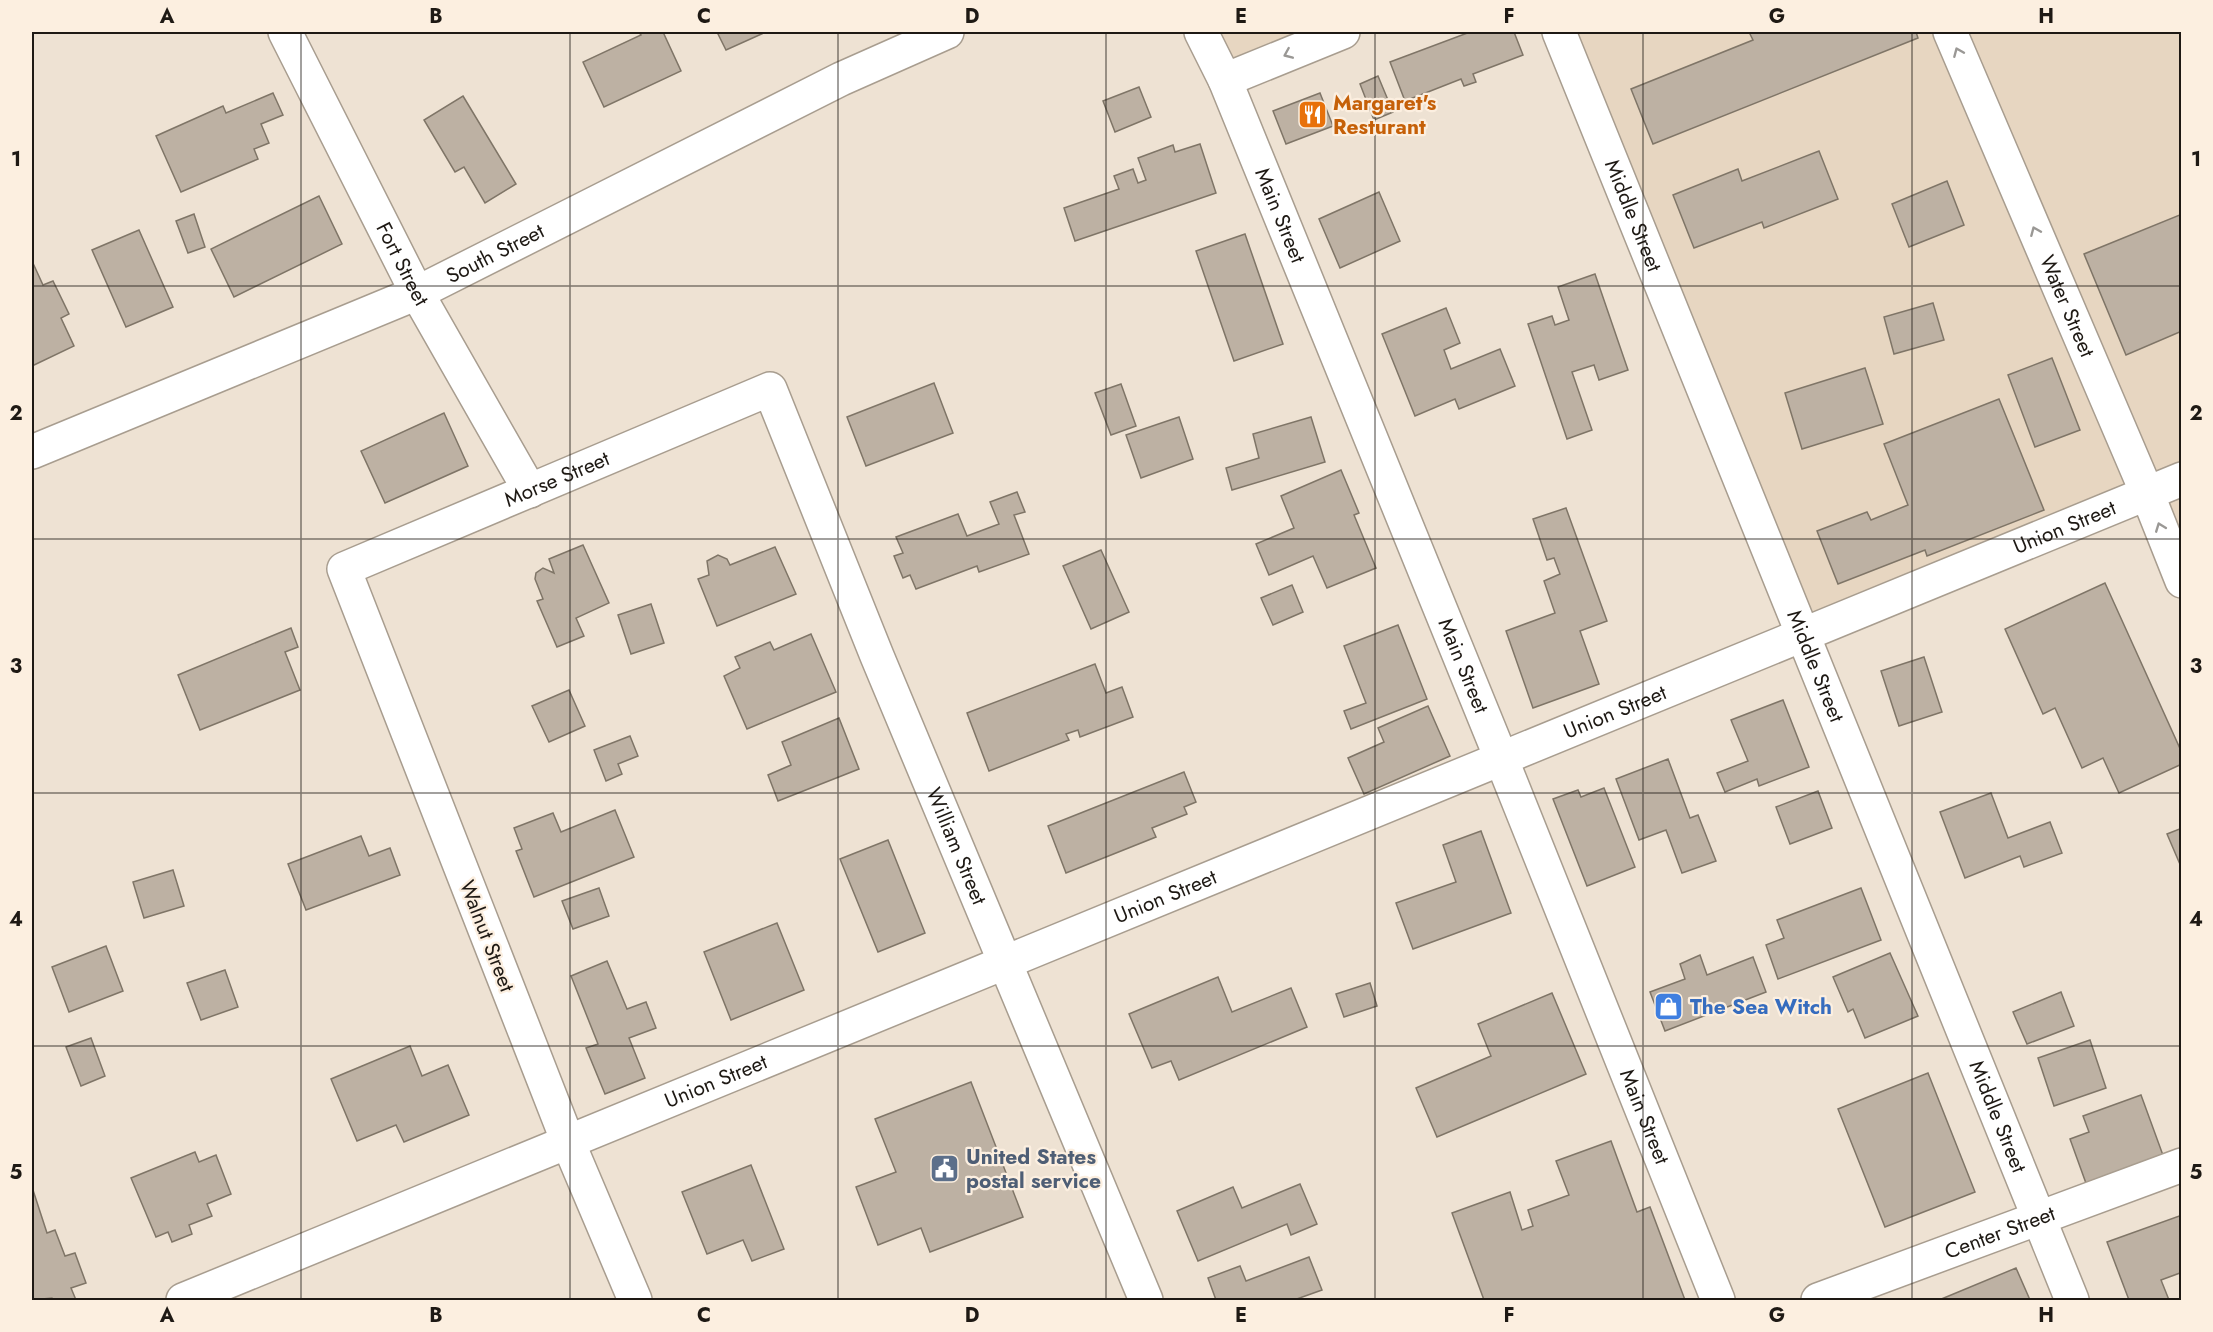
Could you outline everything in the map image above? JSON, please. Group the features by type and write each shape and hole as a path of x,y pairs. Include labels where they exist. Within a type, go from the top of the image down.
{"street":[{"name":"Fort Street","path":"285,32 417,293 530,491"},
{"name":"South Street","path":"32,452 417,293 841,79 947,32"},
{"name":"Main Street","path":"1201,32 1225,80 1502,758 1718,1300"},
{"path":"1225,80 1342,32"},
{"name":"Middle Street","path":"1559,32 2072,1300"},
{"name":"Water Street","path":"1950,32 2147,493 2181,581"},
{"name":"Morse Street","path":"344,569 770,389"},
{"name":"William Street","path":"770,389 1146,1300"},
{"name":"Union Street","path":"183,1300 2181,478"},
{"name":"Walnut Street","path":"344,569 568,1142 635,1300"},
{"name":"Center Street","path":"1818,1300 2181,1165"}],"shaded area":[{"path":"1201,32 1343,32 1225,80"},
{"path":"1559,32 2181,32 2181,581 2147,493 1804,634"}],"building":[{"path":"639,32 663,32 681,71 604,107 583,62 641,35"},
{"path":"717,32 766,32 726,50"},
{"path":"1470,32 1514,32 1523,55 1473,74 1476,82 1464,86 1461,79 1405,101 1390,62"},
{"path":"1749,32 1916,32 1918,38 1653,144 1631,89 1753,40"},
{"path":"1378,76 1393,112 1374,120 1360,84"},
{"path":"1139,87 1151,117 1115,132 1103,101"},
{"path":"273,93 283,115 261,124 269,143 254,149 258,159 181,192 156,136 223,106 226,113"},
{"path":"1320,93 1333,126 1286,144 1273,111"},
{"path":"463,96 516,184 485,203 464,167 455,172 424,120"},
{"path":"1200,144 1216,193 1075,241 1064,208 1119,189 1114,176 1133,169 1138,183 1146,180 1138,158 1173,145 1175,152"},
{"path":"1819,151 1838,199 1764,228 1762,222 1694,248 1673,195 1738,169 1742,181"},
{"path":"1947,181 1964,225 1909,247 1892,204"},
{"path":"1379,192 1400,241 1340,268 1319,219"},
{"path":"319,196 342,244 234,297 211,249"},
{"path":"194,214 205,247 188,253 176,221"},
{"path":"2182,214 2182,331 2126,355 2084,254"},
{"path":"139,230 173,307 126,327 92,250"},
{"path":"1245,234 1283,344 1234,361 1196,251"},
{"path":"32,261 43,285 53,281 69,314 61,318 74,346 32,366"},
{"path":"1595,274 1628,370 1599,380 1594,365 1572,372 1592,430 1567,439 1528,324 1552,316 1555,325 1569,320 1558,287"},
{"path":"1933,303 1944,340 1894,354 1884,317"},
{"path":"1446,308 1460,343 1444,350 1451,369 1500,349 1515,386 1459,409 1455,399 1415,416 1382,334"},
{"path":"2052,358 2080,430 2035,447 2008,375"},
{"path":"1865,368 1883,424 1802,449 1785,393"},
{"path":"934,383 953,433 866,466 847,417"},
{"path":"1121,384 1136,426 1111,435 1095,393"},
{"path":"1999,399 2044,510 1927,556 1925,550 1838,584 1817,531 1867,512 1871,520 1908,505 1884,444"},
{"path":"444,413 468,466 385,503 361,451"},
{"path":"1179,417 1193,459 1141,478 1126,435"},
{"path":"1311,417 1325,462 1232,490 1226,468 1259,458 1253,434"},
{"path":"1341,470 1359,513 1354,515 1376,568 1327,588 1313,556 1269,575 1256,544 1294,528 1281,496"},
{"path":"1017,492 1025,512 1014,515 1029,554 979,572 977,566 916,589 910,575 903,578 894,556 903,553 896,537 958,514 967,536 999,524 990,502"},
{"path":"1566,508 1607,621 1580,631 1599,684 1533,708 1506,631 1555,613 1544,581 1560,574 1554,558 1547,560 1533,519"},
{"path":"583,545 609,603 576,618 584,636 557,647 537,601 543,599 535,579 536,573 543,568 554,573 549,559"},
{"path":"775,547 796,594 717,626 698,579 709,575 707,561 718,555 727,559 730,565"},
{"path":"1101,550 1129,612 1091,629 1063,566"},
{"path":"2105,583 2182,753 2182,764 2119,793 2103,758 2082,768 2055,708 2043,714 2005,629"},
{"path":"1292,585 1303,612 1273,625 1261,598"},
{"path":"651,604 664,643 631,654 618,615"},
{"path":"1398,625 1427,699 1351,729 1344,711 1366,703 1344,646"},
{"path":"291,628 298,647 285,652 300,690 200,730 178,675"},
{"path":"811,634 836,692 747,729 724,676 740,668 735,657 770,642 774,650"},
{"path":"1924,657 1942,712 1899,726 1881,671"},
{"path":"1095,664 1106,693 1122,687 1133,717 1080,737 1078,730 1066,734 1069,740 989,771 967,713"},
{"path":"569,690 585,726 549,742 532,706"},
{"path":"1783,700 1809,767 1759,786 1757,779 1725,792 1717,773 1748,761 1731,720"},
{"path":"1428,706 1450,756 1364,794 1348,758 1384,742 1378,728"},
{"path":"839,718 859,769 778,801 768,775 791,765 782,742"},
{"path":"630,736 638,756 618,764 622,774 606,781 594,750"},
{"path":"1668,759 1690,818 1698,815 1716,861 1682,873 1666,830 1639,840 1616,779"},
{"path":"1184,772 1196,802 1184,807 1187,814 1152,828 1156,837 1066,873 1048,826"},
{"path":"1604,788 1635,867 1587,886 1553,799 1578,790 1581,797"},
{"path":"1818,791 1832,828 1790,844 1776,807"},
{"path":"1991,793 2008,838 2050,822 2062,853 2024,867 2020,856 1965,878 1940,812"},
{"path":"615,810 634,857 534,897 516,851 522,849 514,828 553,813 561,832"},
{"path":"2182,828 2182,869 2167,834"},
{"path":"1481,831 1511,913 1413,949 1396,903 1456,882 1443,845"},
{"path":"361,836 369,856 390,848 400,875 306,910 288,864"},
{"path":"888,840 925,933 878,952 840,859"},
{"path":"173,870 184,906 144,918 133,882"},
{"path":"599,888 609,916 573,929 562,901"},
{"path":"1861,888 1881,940 1778,979 1766,945 1784,938 1777,920"},
{"path":"777,923 804,990 731,1020 704,952"},
{"path":"106,946 123,991 69,1012 52,967"},
{"path":"1890,953 1918,1016 1865,1038 1853,1009 1848,1012 1833,977"},
{"path":"1700,955 1707,975 1753,957 1766,992 1665,1031 1650,992 1685,979 1680,964"},
{"path":"607,961 627,1009 646,1002 656,1028 629,1038 645,1078 605,1094 586,1048 598,1044 571,976"},
{"path":"225,970 238,1007 201,1020 187,983"},
{"path":"1218,977 1232,1012 1291,988 1307,1027 1179,1080 1171,1061 1152,1068 1129,1014"},
{"path":"1370,983 1377,1006 1344,1017 1336,994"},
{"path":"2061,992 2074,1026 2027,1044 2013,1012"},
{"path":"1552,993 1586,1074 1437,1137 1416,1088 1491,1056 1478,1024"},
{"path":"91,1038 105,1076 81,1086 66,1047"},
{"path":"2090,1040 2106,1088 2054,1106 2038,1058"},
{"path":"410,1046 422,1076 448,1065 469,1115 404,1142 396,1125 357,1141 331,1079"},
{"path":"1928,1073 1975,1192 1885,1227 1838,1109"},
{"path":"971,1082 1023,1217 930,1252 921,1228 878,1245 856,1187 896,1172 875,1119"},
{"path":"2141,1095 2164,1158 2087,1186 2070,1139 2089,1132 2083,1116"},
{"path":"1611,1141 1637,1212 1650,1207 1685,1300 1484,1300 1452,1213 1510,1192 1522,1230 1533,1226 1528,1210 1569,1195 1556,1161"},
{"path":"195,1152 199,1162 216,1155 231,1194 207,1204 212,1216 189,1225 192,1234 172,1242 168,1232 156,1237 131,1178"},
{"path":"751,1165 784,1249 752,1261 743,1240 707,1254 682,1192"},
{"path":"1300,1184 1317,1224 1291,1235 1287,1224 1198,1261 1177,1211 1233,1187 1242,1208"},
{"path":"32,1187 47,1233 55,1230 65,1256 75,1253 86,1283 71,1288 76,1300 53,1300 52,1298 32,1300"},
{"path":"2182,1215 2182,1277 2180,1273 2161,1280 2169,1300 2129,1300 2107,1242"},
{"path":"1309,1257 1322,1290 1294,1300 1216,1300 1208,1278 1240,1266 1246,1281"},
{"path":"2016,1268 2030,1300 1939,1300"}],"place":[{"name":"Margaret's Resturant","path":"1312,115"},
{"name":"The Sea Witch","path":"1669,1007"},
{"name":"United States postal service","path":"945,1169"}]}
